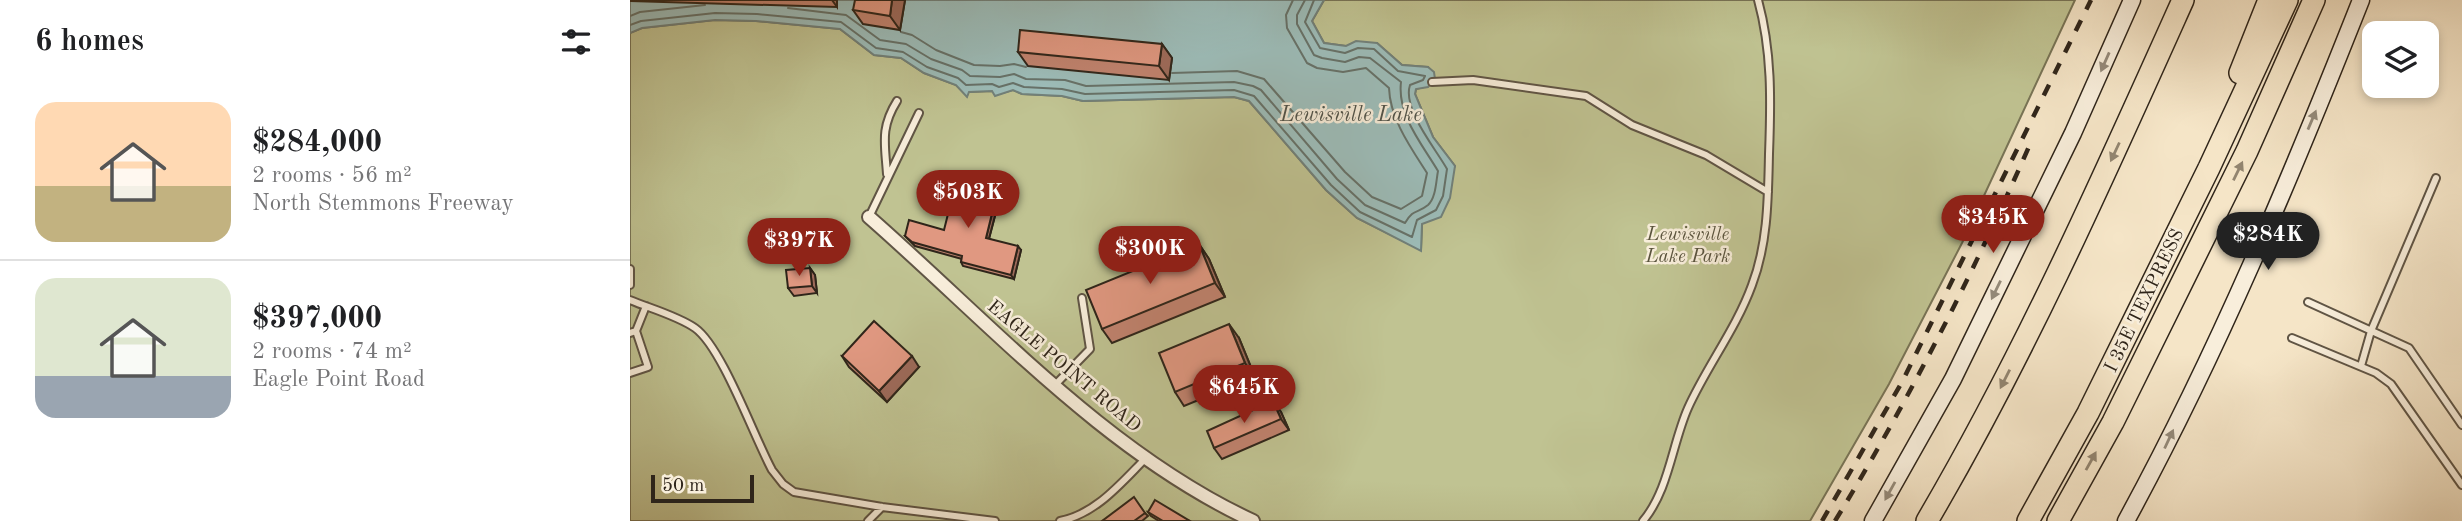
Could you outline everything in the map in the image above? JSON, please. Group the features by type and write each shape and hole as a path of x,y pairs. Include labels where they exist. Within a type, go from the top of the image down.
{"highway":[{"path":"1927,521 2005,380 2115,152 2183,0"},
{"path":"2209,167 2218,129 2269,0"},
{"name":"I 35E TEXPRESS","path":"2028,521 2088,413 2209,167 2287,0"},
{"path":"2058,521 2113,422 2241,164 2314,0"}],"main road":[{"path":"1873,521 1959,366 2073,134 2133,0"},
{"path":"2126,521 2157,465 2254,258 2361,0"}],"street":[{"name":"EAGLE POINT ROAD","path":"869,217 991,330 1146,458 1182,482 1253,521"}],"lane":[{"path":"1643,521 1657,501 1688,408 1744,306 1765,240 1771,78 1769,51 1758,0"},
{"path":"1432,82 1473,80 1586,96 1632,125 1706,155 1768,192"},
{"path":"887,176 883,132 897,101"},
{"path":"869,217 919,113"},
{"path":"2361,366 2371,331 2436,178"},
{"path":"630,269 630,285"},
{"path":"1055,385 1090,349 1082,298"},
{"path":"630,300 695,328 705,338 721,365 763,454 783,484 794,492 882,507 995,521"},
{"path":"2308,302 2409,348 2462,425"},
{"path":"630,373 648,367 633,332 646,306"},
{"path":"2292,338 2361,366 2391,384 2462,485"},
{"path":"1060,521 1090,509 1146,458"},
{"path":"868,521 882,507"}],"green space":[{"name":"Lewisville Lake Park","path":"1324,0 2075,0 1962,243 1889,384 1810,521 630,521 630,33 642,28 715,20 840,29 874,55 901,58 924,73 956,85 967,96 968,92 993,91 995,95 1013,90 1022,94 1062,96 1083,101 1234,97 1249,101 1326,190 1357,218 1421,250 1422,224 1455,166 1433,137 1415,94 1416,89 1428,86 1434,79 1428,67 1402,65 1377,43 1346,46 1324,43 1312,21"}],"water":[{"name":"Lewisville Lake","path":"630,0 1324,0 1312,21 1324,43 1346,46 1356,41 1377,43 1402,65 1428,67 1434,72 1435,79 1428,87 1416,89 1415,94 1433,137 1455,166 1450,198 1441,217 1422,224 1421,251 1357,218 1326,190 1249,101 1234,97 1083,101 1062,96 1022,94 1013,90 995,96 992,91 969,92 967,97 956,85 924,73 901,58 874,55 840,29 715,20 642,28 630,33"}],"building":[{"path":"855,0 892,0 890,16 853,10"},
{"path":"1020,30 1162,44 1159,66 1018,52"},
{"path":"957,178 998,189 986,238 1018,246 1011,275 961,262 962,256 912,242 905,236 909,220 944,230"},
{"path":"1199,244 1215,283 1102,329 1086,290"},
{"path":"810,268 812,286 788,288 786,270"},
{"path":"874,321 912,356 879,391 842,356"},
{"path":"1229,324 1245,363 1175,392 1159,353"},
{"path":"1273,401 1281,419 1214,448 1207,431"},
{"path":"1134,497 1145,513 1134,521 1102,521"},
{"path":"1155,500 1190,521 1163,521 1148,512"}],"railway":[{"path":"1822,521 1902,382 2091,0"},
{"path":"1835,521 1889,429 1939,335 2031,142"}]}
